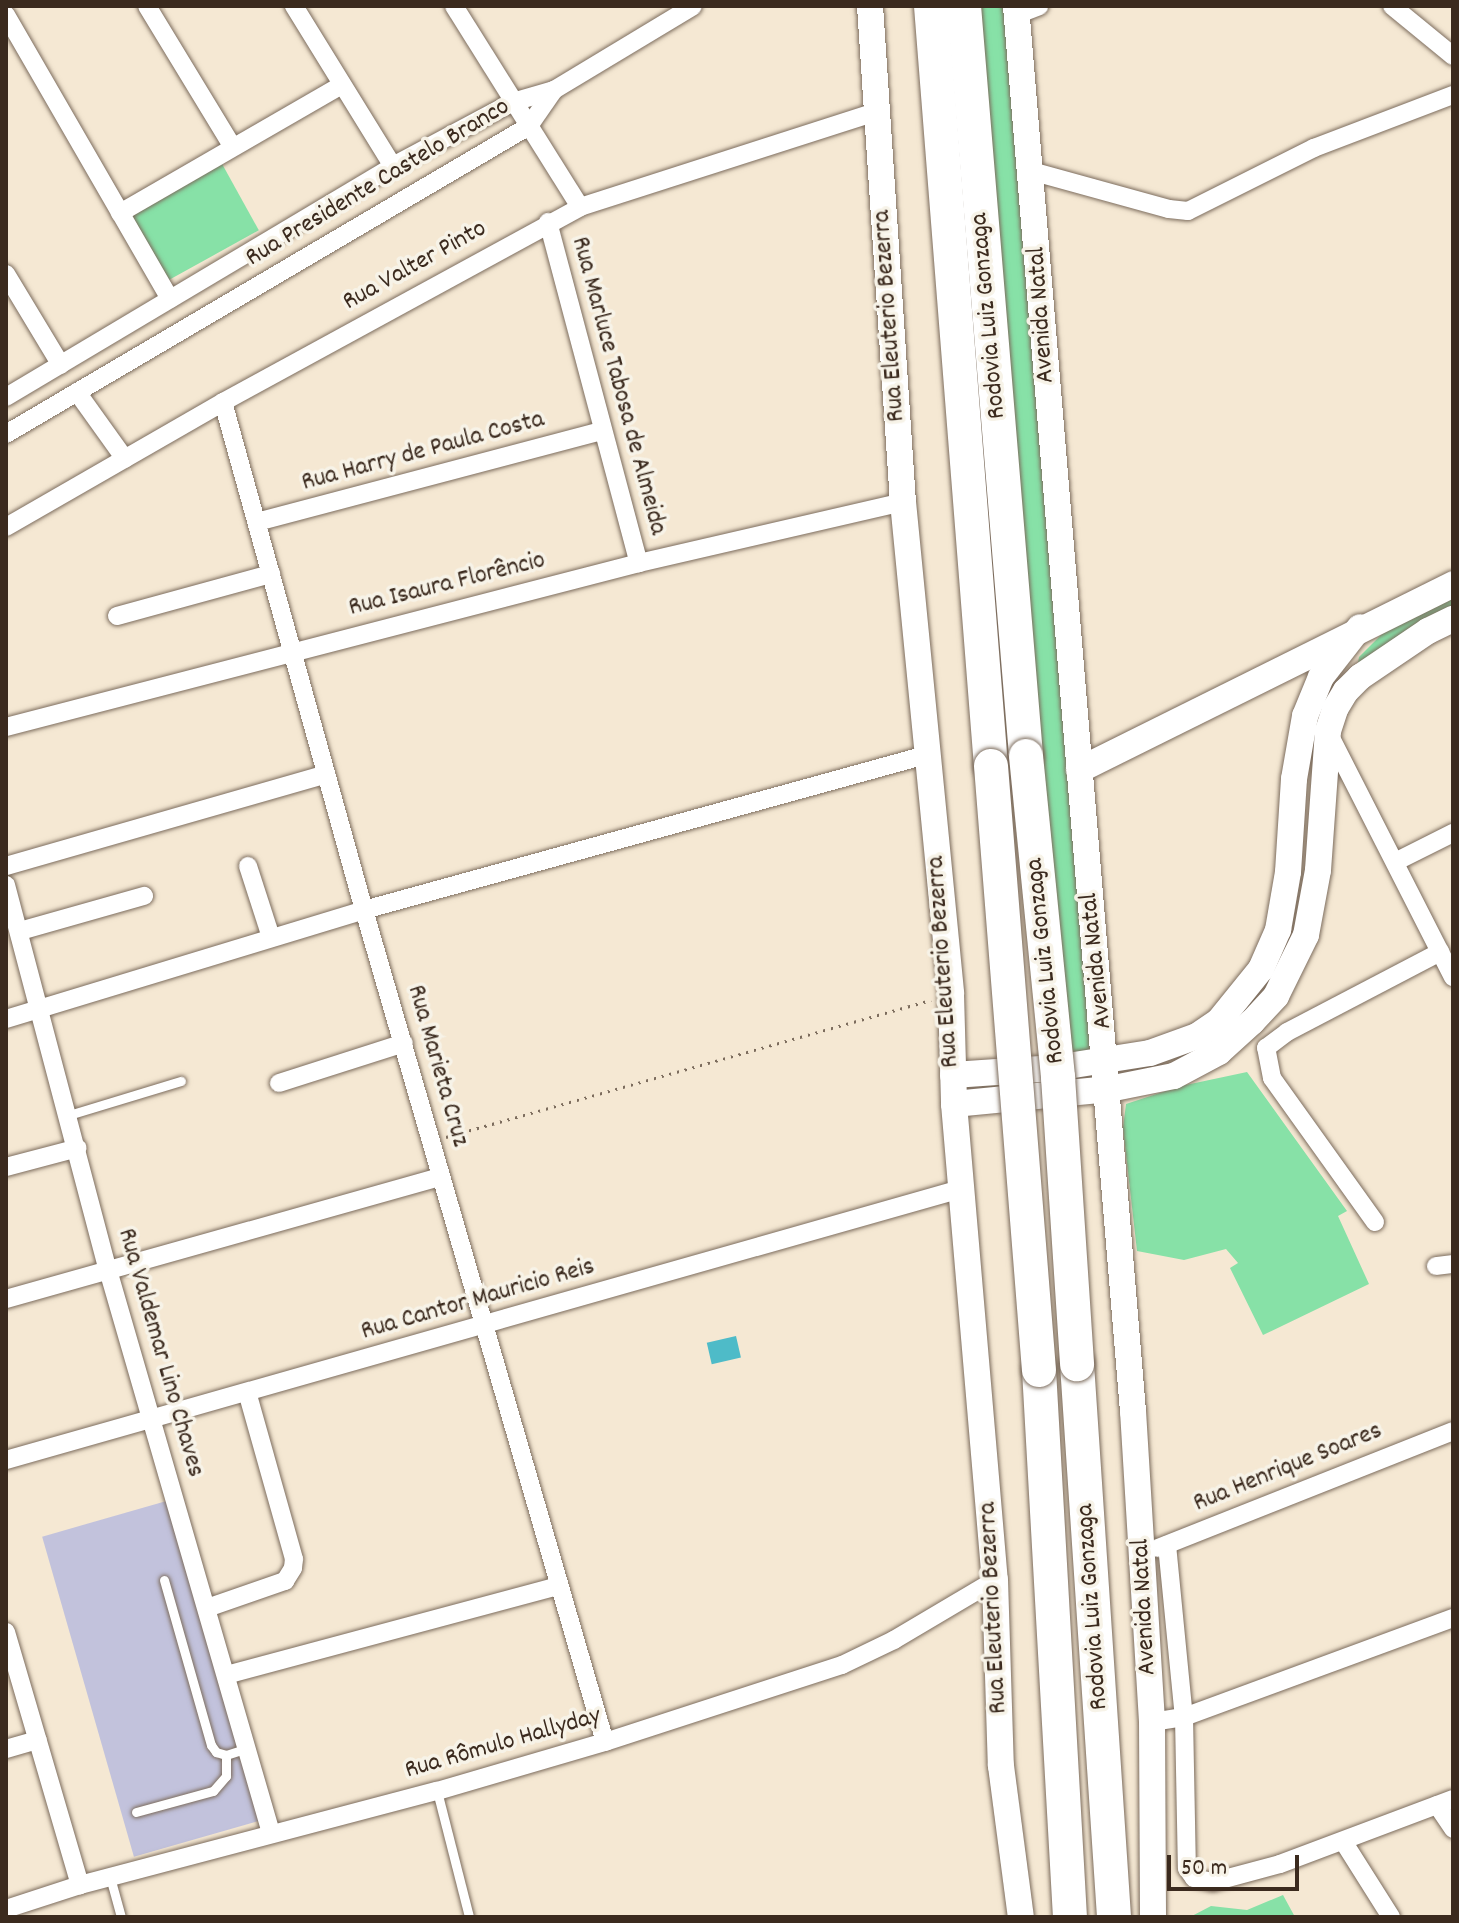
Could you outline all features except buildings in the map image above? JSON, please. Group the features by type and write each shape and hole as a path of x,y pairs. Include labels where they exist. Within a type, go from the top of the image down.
{"highway":[{"name":"Rodovia Luiz Gonzaga","path":"931,6 1039,1370 1070,1917"},
{"name":"Rodovia Luiz Gonzaga","path":"964,6 1026,756 1058,1077 1114,1917"}],"street":[{"path":"147,6 232,146"},
{"path":"294,6 393,166"},
{"path":"454,6 580,207"},
{"path":"554,90 693,6"},
{"name":"Rua Eleuterio Bezerra","path":"870,6 903,502 951,994 954,1104 964,1188 995,1580 1001,1766 1021,1917"},
{"path":"1392,6 1453,56"},
{"name":"Avenida Natal","path":"1024,9 1031,171 1079,770 1154,1549 1153,1917"},
{"path":"6,15 170,299"},
{"path":"120,213 342,85"},
{"name":"Rua Presidente Castelo Branco","path":"6,397 393,166 513,102 554,90"},
{"name":"Rua Presidente Castelo Branco","path":"6,434 529,126 554,90"},
{"path":"1031,171 1169,209 1188,211 1314,148 1453,95"},
{"name":"Rua Valter Pinto","path":"6,527 223,402 548,222 580,207 876,112"},
{"name":"Rua Marluce Tabosa de Almeida","path":"548,222 639,563"},
{"path":"6,274 61,365"},
{"path":"114,333 130,361"},
{"path":"77,392 125,459"},
{"name":"Rua Marieta Cruz","path":"223,402 364,910 605,1742"},
{"name":"Rua Harry de Paula Costa","path":"257,522 602,431"},
{"name":"Rua Isaura Florêncio","path":"6,727 639,563 903,502"},
{"path":"117,616 271,574"},
{"path":"1079,770 1360,627 1453,584"},
{"path":"954,1104 1109,1089 1174,1076 1219,1052 1276,996 1295,963 1308,922 1318,870 1328,731 1346,691 1360,677 1428,631 1453,619"},
{"path":"953,1075 1150,1053 1197,1036 1219,1021 1261,969 1278,930 1286,887 1294,779 1305,716 1321,677 1360,627"},
{"path":"1328,731 1453,977"},
{"path":"6,1019 364,910 926,755"},
{"path":"6,866 326,774"},
{"path":"1395,862 1453,833"},
{"path":"248,866 271,937"},
{"name":"Rua Valdemar Lino Chaves","path":"6,885 108,1270 271,1833"},
{"path":"20,931 144,896"},
{"path":"1375,1222 1272,1078 1266,1048 1287,1032 1440,952"},
{"path":"279,1083 404,1043"},
{"path":"6,1167 78,1148"},
{"path":"6,1299 441,1177"},
{"name":"Rua Cantor Mauricio Reis","path":"6,1460 964,1188"},
{"path":"207,1608 285,1581 293,1568 294,1559 247,1392"},
{"name":"Rua Henrique Soares","path":"1154,1549 1453,1431"},
{"path":"1154,1549 1184,1717 1187,1868 1194,1878 1213,1882 1280,1864 1445,1802 1453,1829"},
{"name":"Rua Rômulo Hallyday","path":"6,1909 80,1885 437,1791 605,1742 842,1665 894,1640 995,1580"},
{"path":"226,1675 559,1586"},
{"path":"1152,1722 1184,1717 1453,1618"},
{"path":"6,1632 80,1885"},
{"path":"6,1749 38,1740"},
{"path":"1343,1841 1391,1917"}],"lane":[{"path":"69,1115 181,1081"},
{"path":"164,1580 211,1745 216,1752 226,1755 247,1748"},
{"path":"136,1812 213,1791 226,1776 226,1755"},
{"path":"437,1791 469,1917"},
{"path":"110,1877 121,1917"}],"path":[{"path":"431,1142 951,994"}],"shaded area":[{"path":"170,1500 262,1820 134,1857 42,1537"}],"green space":[{"path":"975,6 1010,6 1097,1052 1052,1060"},
{"path":"221,162 259,230 165,282 127,214"},
{"path":"1453,595 1453,614 1356,674 1359,657 1387,629"},
{"path":"1247,1072 1347,1211 1338,1216 1369,1284 1263,1335 1230,1268 1238,1263 1226,1249 1184,1260 1137,1251 1123,1128 1126,1104 1181,1086"},
{"path":"1283,1895 1295,1917 1190,1917 1211,1906 1247,1910"}],"water":[{"path":"736,1336 741,1357 712,1364 707,1343"}]}
